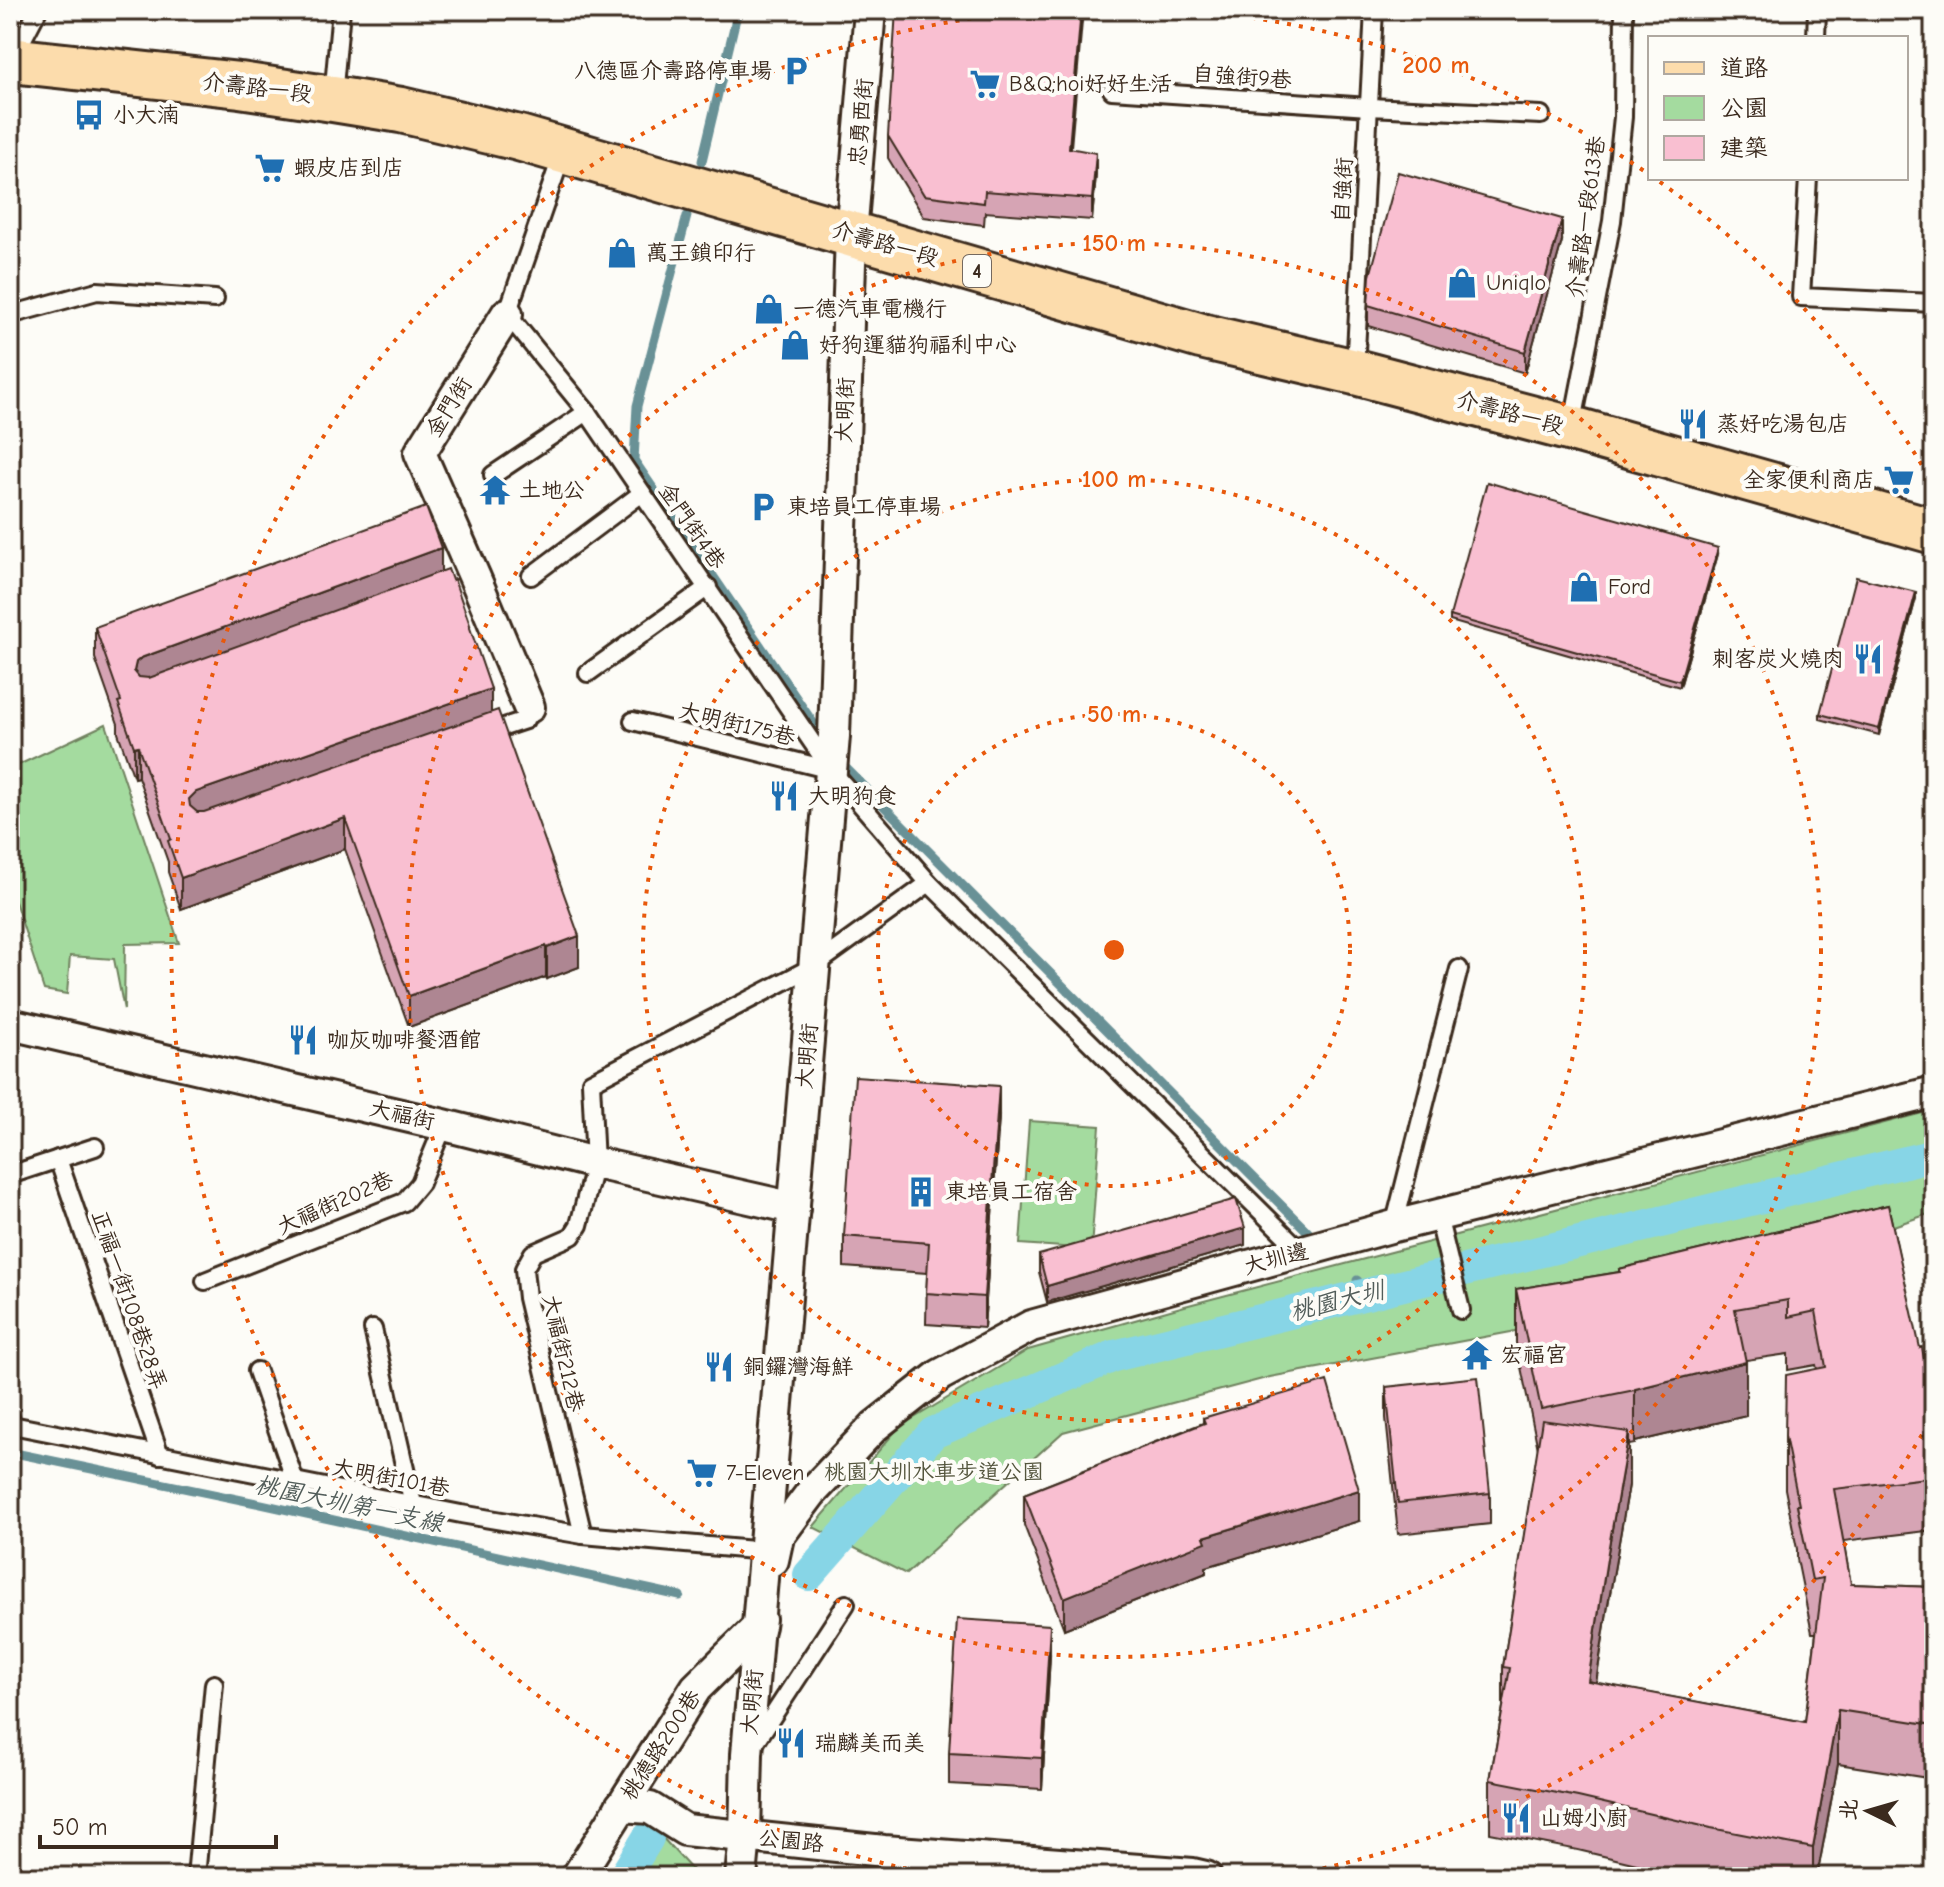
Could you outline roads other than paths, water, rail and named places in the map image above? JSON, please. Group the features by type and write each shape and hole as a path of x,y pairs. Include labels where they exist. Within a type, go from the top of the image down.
{"main road":[{"name":"介壽路一段","path":"11,60 240,85 333,99 401,110 519,138 1201,336 1355,372 1572,429 1934,531"}],"street":[{"name":"忠勇西街","path":"851,234 870,10"},
{"name":"大明街","path":"741,1877 747,1754 834,736 851,234"},
{"name":"金門街","path":"507,314 420,453 468,581 529,707"},
{"name":"大福街","path":"10,1024 794,1208"},
{"name":"大圳邊","path":"759,1626 778,1537 811,1493 875,1426 940,1375 1031,1326 1394,1226 1441,1228 1934,1092"},
{"name":"桃德路200巷","path":"577,1877 696,1688 759,1626"},
{"name":"公園路","path":"621,1806 650,1808 685,1830 1104,1872 1206,1877"}],"lane":[{"path":"11,60 38,10"},
{"path":"333,99 341,10"},
{"name":"自強街","path":"1355,372 1374,10"},
{"name":"介壽路一段613巷","path":"1572,429 1612,221 1623,117 1624,10"},
{"path":"1816,36 1817,10"},
{"name":"自強街9巷","path":"1112,90 1541,115"},
{"name":"金門街","path":"507,314 563,151"},
{"path":"1808,180 1801,297 1934,303"},
{"path":"10,315 97,291 215,299"},
{"name":"金門街4巷","path":"507,314 587,412 831,768 929,883 1302,1252"},
{"path":"493,475 587,412"},
{"path":"531,576 642,493"},
{"path":"588,673 708,587"},
{"path":"469,739 525,720 529,707"},
{"name":"大明街175巷","path":"633,721 831,768"},
{"path":"814,966 929,883"},
{"name":"大福街212巷","path":"583,1535 527,1298 524,1269 533,1253 572,1236 579,1225 595,1163 591,1082 814,966"},
{"path":"1394,1226 1459,969"},
{"name":"大福街202巷","path":"205,1281 404,1202 420,1183 444,1125"},
{"path":"10,1175 95,1147"},
{"name":"正福一街108巷28弄","path":"58,1159 160,1455"},
{"path":"1441,1228 1461,1310"},
{"path":"373,1329 413,1504"},
{"path":"257,1371 295,1481"},
{"name":"大明街101巷","path":"11,1422 160,1455 583,1535 765,1551"},
{"path":"747,1754 846,1604"},
{"path":"196,1877 214,1684"}],"waterway":[{"path":"702,161 738,10"},
{"path":"687,216 637,406 634,460 825,740"},
{"path":"840,762 1318,1242"},
{"name":"桃園大圳","path":"809,1575 933,1433 1114,1356 1934,1155"},
{"path":"1357,1280 1369,1293"},
{"name":"桃園大圳第一支線","path":"10,1452 680,1596"},
{"name":"桃園大圳","path":"624,1877 648,1838"}],"place":[{"name":"八德區介壽路停車場","path":"796,71"},
{"name":"B&Q;hoi好好生活","path":"985,84"},
{"name":"小大湳","path":"89,115"},
{"name":"蝦皮店到店","path":"270,168"},
{"name":"萬王鎖印行","path":"622,253"},
{"name":"Uniqlo","path":"1462,283"},
{"name":"一德汽車電機行","path":"769,309"},
{"name":"好狗運貓狗福利中心","path":"795,345"},
{"name":"蒸好吃湯包店","path":"1693,424"},
{"name":"全家便利商店","path":"1899,480"},
{"name":"土地公","path":"495,490"},
{"name":"東培員工停車場","path":"763,507"},
{"name":"Ford","path":"1584,587"},
{"name":"刺客炭火燒肉","path":"1868,659"},
{"name":"大明狗食","path":"784,796"},
{"name":"咖灰咖啡餐酒館","path":"303,1040"},
{"name":"東培員工宿舍","path":"921,1192"},
{"name":"宏福宮","path":"1477,1355"},
{"name":"銅鑼灣海鮮","path":"719,1367"},
{"name":"7-Eleven","path":"702,1473"},
{"name":"瑞麟美而美","path":"791,1743"},
{"name":"山姆小廚","path":"1516,1818"}],"park label":[{"name":"桃園大圳水車步道公園","path":"934,1472"}]}
